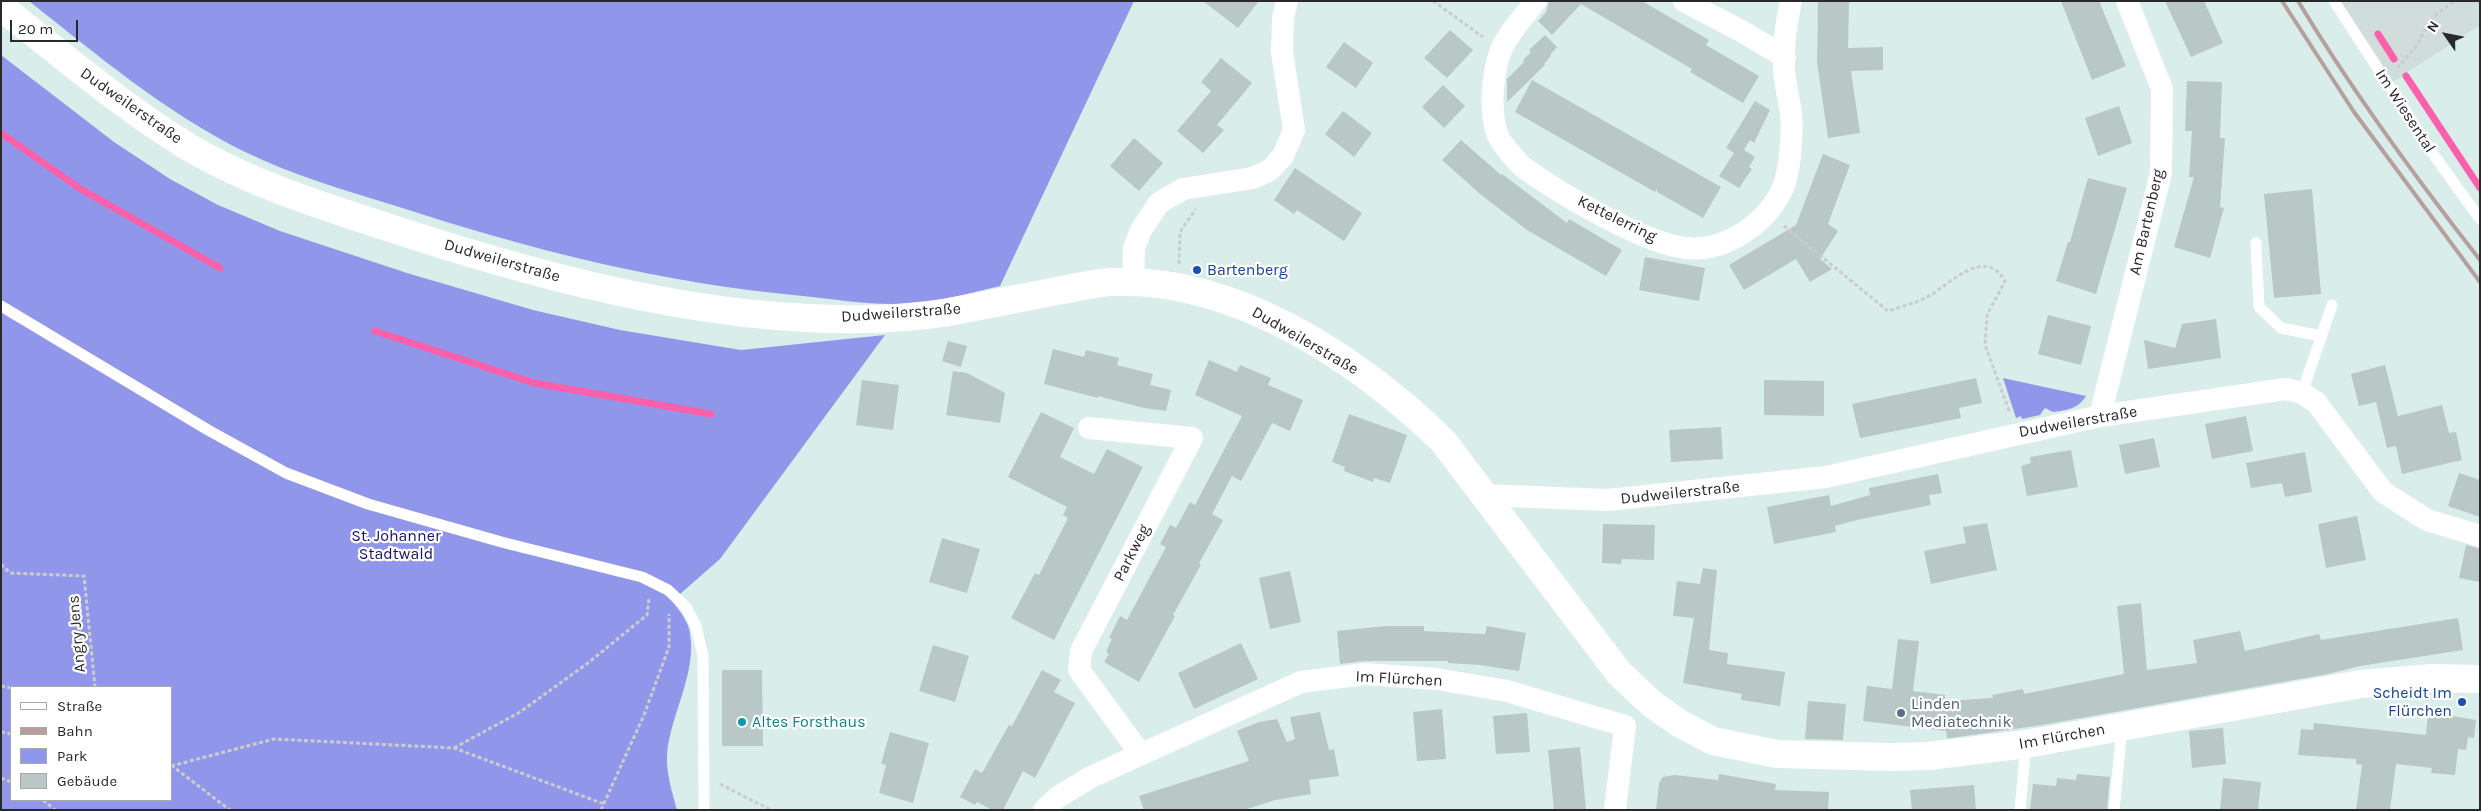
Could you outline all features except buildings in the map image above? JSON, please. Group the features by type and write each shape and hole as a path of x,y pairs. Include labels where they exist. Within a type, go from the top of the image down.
{"street":[{"path":"1133,282 1134,248 1141,230 1159,203 1183,190 1253,178 1270,170 1283,156 1294,130 1282,52 1283,18 1287,1"},
{"name":"Kettelerring","path":"1536,1 1514,29 1501,51 1491,96 1498,136 1525,169 1588,207 1652,238 1686,248 1707,246 1750,229 1768,213 1782,190 1788,168 1791,116 1784,69 1786,22 1791,1"},
{"path":"1684,1 1785,57"},
{"name":"Am Bartenberg","path":"2100,416 2161,173 2162,89 2127,1"},
{"name":"Dudweilerstraße","path":"1,7 135,111 190,147 234,171 293,196 418,237 543,273 621,292 746,313 815,318 870,318 944,313 1110,282 1133,282 1191,288 1241,304 1286,326 1378,384 1442,441 1484,495 1608,500 1826,477 2100,416 2286,390 2302,393"},
{"path":"2302,393 2316,402 2383,492 2427,520 2480,536"},
{"name":"Parkweg","path":"1089,428 1192,438 1081,650 1079,670 1140,753"},
{"name":"Im Flürchen","path":"1484,495 1596,645 1624,678 1652,704 1678,723 1713,741 1777,754 1890,758 1929,756 2026,744 2361,684 2432,678 2480,679"},
{"name":"Im Flürchen","path":"1044,810 1058,797 1091,776 1301,682 1365,674 1437,679 1507,691 1625,726"},
{"path":"1615,810 1625,726 1652,704"}],"lane":[{"name":"Im Wiesental","path":"2334,1 2436,158 2480,219"},
{"path":"2256,243 2259,307 2281,328 2321,336"},
{"path":"2302,393 2332,305"},
{"path":"1,306 208,430 286,473 368,504 642,577 668,590 686,608 696,626 704,656 704,810"},
{"path":"2114,810 2122,727"},
{"path":"2020,810 2026,744"}],"path":[{"path":"1433,1 1483,37"},
{"path":"2386,81 2415,48 2432,18 2454,1"},
{"path":"1174,287 1181,257 1180,232 1206,196 1211,185"},
{"path":"1782,224 1888,311 1928,297 1972,267 1988,267 2001,273 2005,281 1987,315 1985,346 2010,414"},
{"name":"Angry Jens","path":"1,564 10,573 84,576 95,686"},
{"path":"601,810 644,715 669,647 668,590"},
{"path":"454,748 520,712 588,663 647,615"},
{"path":"172,766 274,739 454,748 604,804"},
{"path":"172,767 230,810"},
{"path":"732,790 771,810"},
{"path":"44,801 56,810"}],"green space":[{"path":"29,1 1134,1 1000,286 933,301 892,304 859,302 699,283 597,263 497,237 318,182 243,151 186,119 132,82"},
{"name":"St. Johanner Stadtwald","path":"1,55 114,142 170,179 218,205 280,231 407,273 533,310 620,330 741,350 885,335 720,559 672,601 688,625 691,649 687,679 669,740 667,754 668,775 677,810 1,810"},
{"path":"2003,378 2086,396 2079,404 2067,409 2053,412 2045,408 2040,415 2022,419 2021,416 2016,418"}],"shaded area":[{"path":"2334,1 2480,1 2480,25 2388,85"}],"waterway":[{"path":"2378,34 2394,59"},
{"path":"2406,76 2480,188"},
{"path":"1,133 79,188 220,268"},
{"path":"375,331 534,383 711,414"}],"railway":[{"path":"2282,1 2354,112 2480,282"},
{"path":"2298,1 2340,68 2385,133 2480,260"}],"place":[{"name":"Bartenberg","path":"1197,270"},
{"name":"Scheidt Im Flürchen","path":"2462,702"},
{"name":"Linden Mediatechnik","path":"1901,713"},
{"name":"Altes Forsthaus","path":"742,722"}]}
